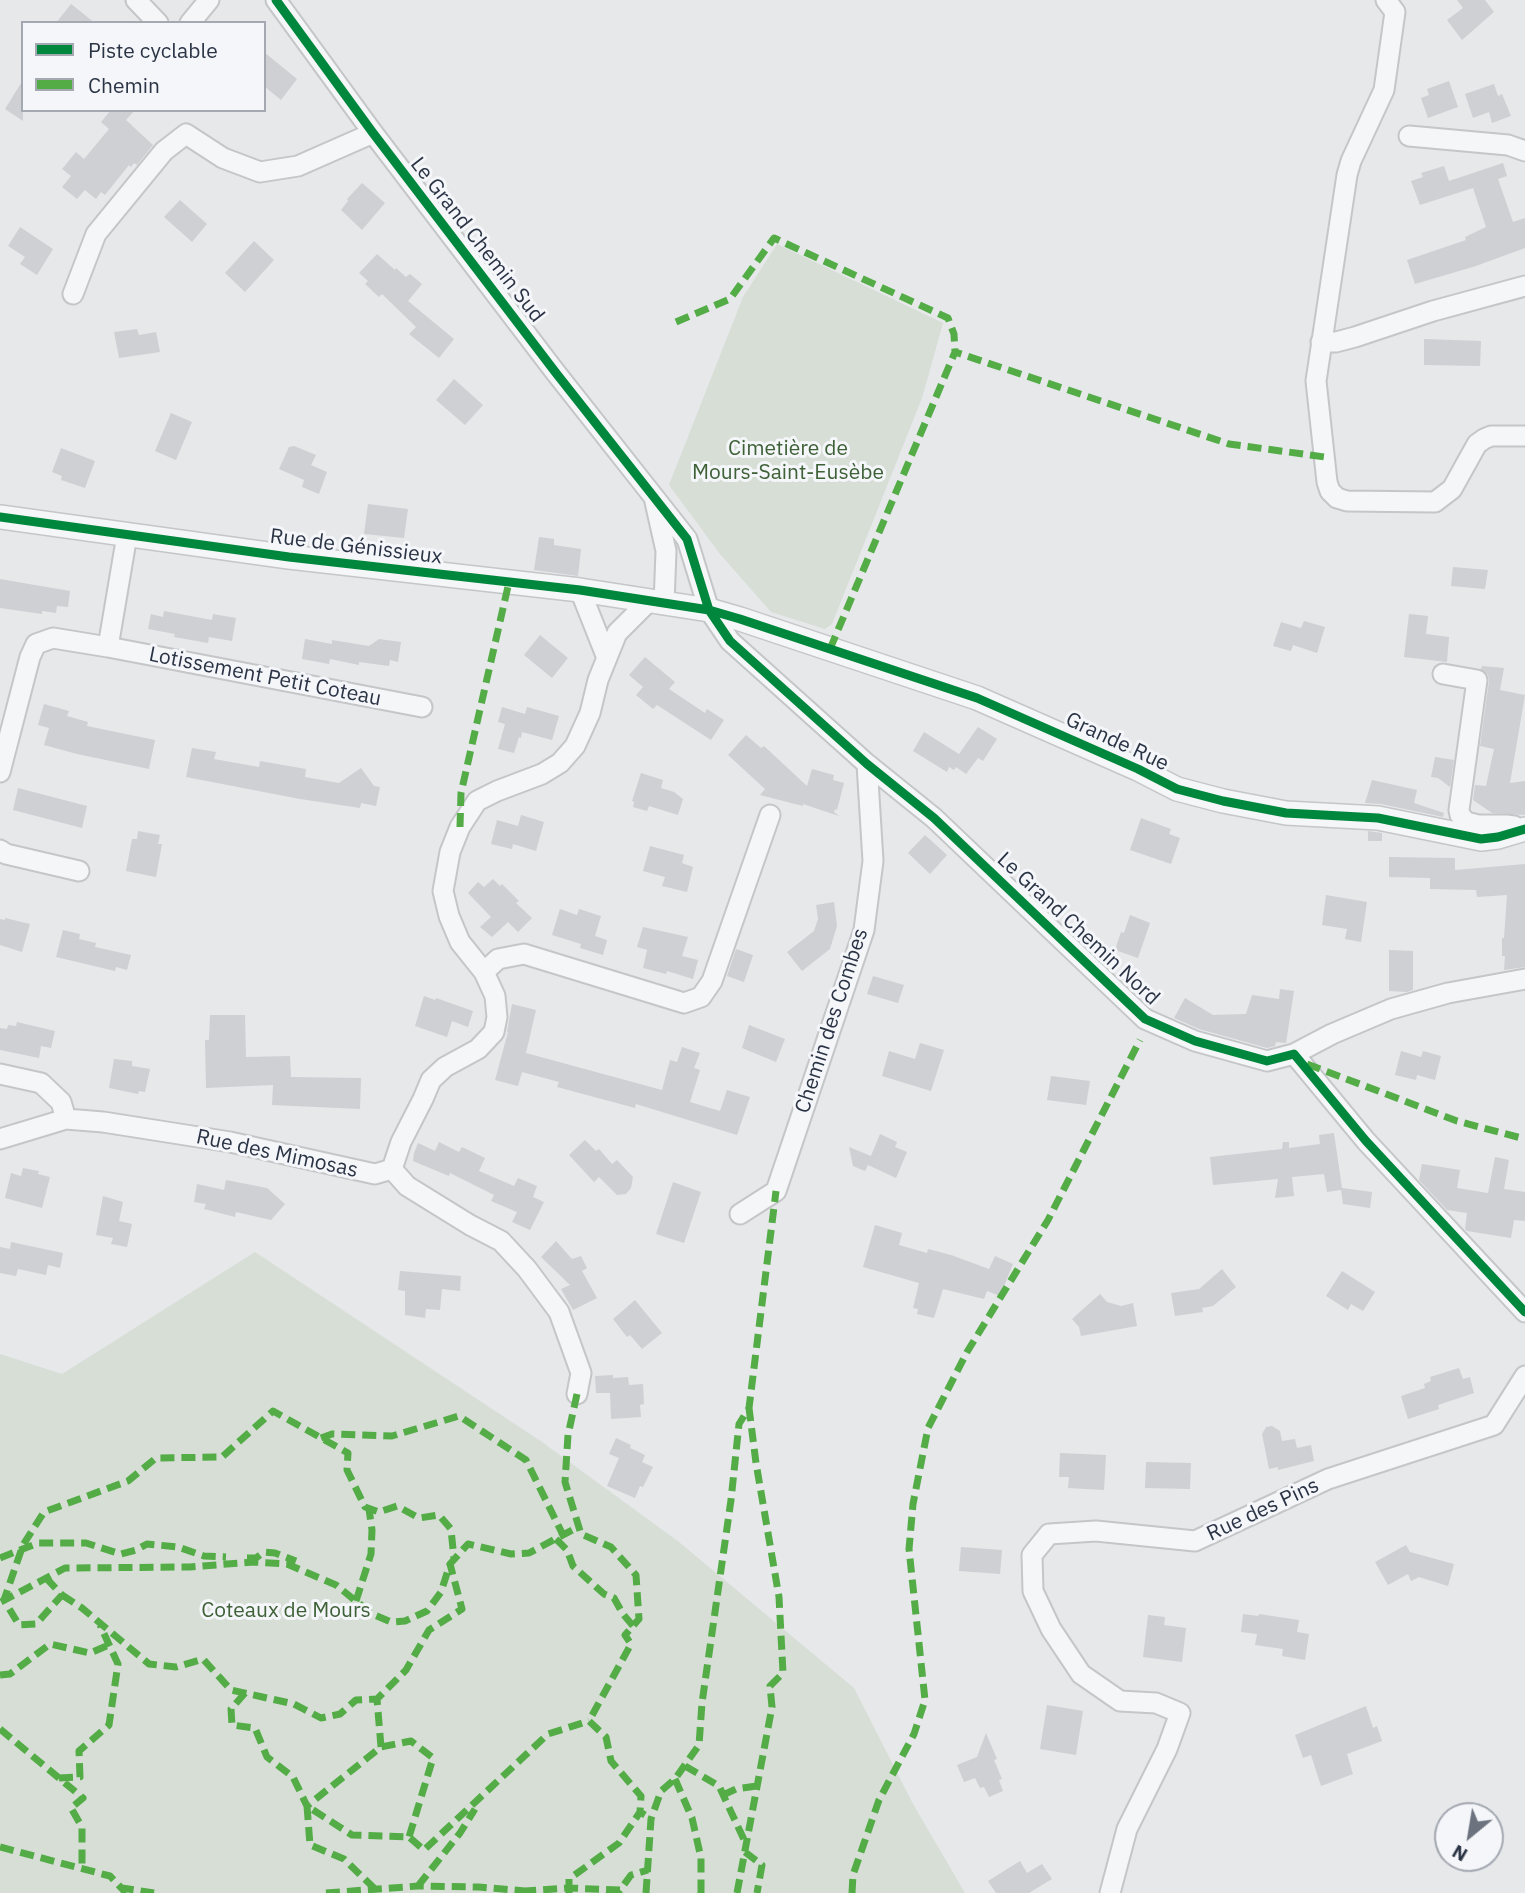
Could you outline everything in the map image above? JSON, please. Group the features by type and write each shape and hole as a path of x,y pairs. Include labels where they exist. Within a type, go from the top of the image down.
{"street":[{"path":"136,0 156,21"},
{"path":"192,21 209,0"},
{"name":"Le Grand Chemin Sud","path":"276,0 373,133 556,373 687,539 709,610"},
{"path":"1386,0 1395,12 1384,90 1347,175 1316,381 1327,482 1330,491 1337,498 1347,501 1436,502 1452,489 1478,443 1483,439 1491,436 1525,436"},
{"path":"73,294 96,233 164,151 186,134 223,158 260,172 298,166 373,133"},
{"path":"1409,136 1508,145 1525,151"},
{"path":"1321,342 1336,342 1355,337 1433,311 1525,286"},
{"path":"577,1394 581,1373 559,1312 527,1269 501,1241 470,1225 407,1185 392,1169 401,1142 431,1080 445,1067 478,1049 494,1032 498,1017 495,996 484,972 460,942 449,916 443,891 450,852 460,827 477,801 497,790 542,774 561,763 575,746 590,713 598,680 617,633 657,603 666,551 654,497"},
{"name":"Rue de Génissieux","path":"0,517 289,557 580,590 709,610"},
{"path":"108,647 127,535"},
{"path":"580,590 607,658"},
{"name":"Le Grand Chemin Nord","path":"709,610 730,640 867,764 934,818 1145,1019 1195,1041 1266,1061 1294,1054 1332,1034 1391,1009 1448,993 1525,979"},
{"name":"Grande Rue","path":"709,610 977,698 1177,789 1286,813 1378,818 1480,839 1521,830"},
{"name":"Lotissement Petit Coteau","path":"0,772 30,657 36,643 53,638 422,707"},
{"path":"1443,674 1477,680 1460,815 1466,822 1478,825 1514,826 1521,830"},
{"name":"Chemin des Combes","path":"740,1214 776,1191 864,930 873,861 867,764"},
{"path":"484,972 498,958 524,954 684,1003 701,997 712,981 770,815"},
{"path":"0,850 6,854 79,871"},
{"path":"1294,1054 1366,1141 1525,1312"},
{"path":"0,1074 41,1083 61,1102 66,1119"},
{"name":"Rue des Mimosas","path":"0,1139 66,1119 103,1122 230,1142 375,1174 392,1169"},
{"name":"Rue des Pins","path":"1110,1893 1127,1829 1167,1749 1180,1713 1156,1703 1120,1701 1080,1674 1051,1629 1033,1591 1032,1555 1049,1534 1096,1531 1195,1541 1328,1479 1494,1425 1525,1376"}],"green space":[{"name":"Cimetière de Mours-Saint-Eusèbe","path":"777,244 943,323 922,398 832,624 825,629 771,612 720,554 669,485 743,297"},
{"name":"Coteaux de Mours","path":"255,1252 542,1442 679,1542 854,1688 913,1804 965,1893 0,1893 0,1354 62,1374"}],"building":[{"path":"1457,0 1485,0 1494,12 1462,40 1447,20 1463,8"},
{"path":"71,4 92,21 58,21"},
{"path":"266,54 297,79 281,100 266,88"},
{"path":"1449,81 1458,107 1428,118 1421,98 1429,95 1427,89"},
{"path":"21,83 23,121 5,109"},
{"path":"1494,84 1498,96 1502,94 1511,116 1492,123 1489,112 1473,118 1465,94"},
{"path":"109,112 133,112 126,120 153,145 137,165 129,165 105,195 101,192 96,199 85,190 77,199 62,187 71,176 62,169 76,152 84,159 109,129 101,122"},
{"path":"1503,163 1507,176 1498,179 1513,222 1525,218 1525,248 1415,284 1407,260 1466,240 1465,237 1486,227 1473,188 1420,205 1411,181 1423,177 1421,173 1444,166 1449,181"},
{"path":"362,183 385,203 362,230 341,210"},
{"path":"180,200 207,224 192,242 164,217"},
{"path":"20,227 53,249 37,275 20,264 25,257 8,246"},
{"path":"254,241 274,260 245,292 225,273"},
{"path":"377,254 395,270 396,268 406,277 410,274 422,284 408,301 454,339 439,358 409,334 416,327 382,294 379,297 365,284 368,281 359,273"},
{"path":"137,329 139,335 156,332 160,352 119,358 114,332"},
{"path":"1424,339 1481,341 1480,366 1424,365"},
{"path":"454,379 483,405 465,425 436,400"},
{"path":"171,413 192,422 176,460 155,451"},
{"path":"294,446 316,455 311,465 327,472 319,494 302,487 304,480 279,469 289,447"},
{"path":"61,448 95,461 85,488 61,480 62,476 52,472"},
{"path":"368,504 408,509 404,538 364,534"},
{"path":"539,537 554,539 554,545 581,549 578,576 534,570"},
{"path":"1453,567 1488,570 1485,589 1451,586"},
{"path":"0,579 70,591 68,607 57,606 56,613 42,611 42,614 0,608"},
{"path":"164,611 212,620 213,614 236,618 232,641 209,637 208,643 148,629 151,614 163,617"},
{"path":"1409,614 1428,616 1426,634 1449,637 1447,662 1404,657"},
{"path":"1304,621 1325,627 1317,653 1293,645 1291,651 1273,646 1281,622 1301,628"},
{"path":"540,635 568,658 552,678 524,655"},
{"path":"305,639 369,646 379,639 401,642 398,662 390,660 389,666 359,662 359,665 330,659 329,664 302,659"},
{"path":"645,657 675,682 669,689 705,713 707,709 724,720 711,740 657,705 653,709 636,695 643,687 629,675"},
{"path":"1482,666 1504,668 1500,690 1525,695 1510,783 1525,781 1525,815 1492,813 1473,800 1475,785 1486,786 1494,749 1480,746 1489,681 1488,675 1481,669"},
{"path":"44,704 69,711 67,716 88,722 87,726 155,740 149,769 44,745 49,728 38,725"},
{"path":"502,707 525,714 527,707 559,716 552,740 522,732 514,753 498,749 505,724 498,722"},
{"path":"978,727 997,739 983,761 978,758 966,774 956,767 954,770 949,767 947,772 913,751 924,732 959,754"},
{"path":"746,735 761,748 764,746 807,786 812,769 834,775 833,780 844,783 837,810 834,812 839,816 803,804 760,795 765,789 728,755"},
{"path":"192,748 216,752 214,759 259,767 260,761 306,769 305,777 339,783 361,768 374,786 380,787 376,806 361,803 360,808 300,799 186,777"},
{"path":"1435,757 1454,760 1450,787 1438,778 1431,777"},
{"path":"641,773 663,780 661,788 674,792 683,799 678,815 649,806 647,811 633,807 632,801"},
{"path":"1372,780 1417,790 1414,803 1444,813 1443,817 1365,803"},
{"path":"18,788 87,806 82,828 13,810"},
{"path":"521,815 544,822 536,851 513,844 512,849 491,844 497,820 518,826"},
{"path":"1141,818 1171,829 1169,834 1180,838 1171,864 1130,850"},
{"path":"138,831 160,835 158,844 162,844 156,877 126,871 132,839 137,839"},
{"path":"1368,831 1382,833 1382,841 1368,841"},
{"path":"925,835 947,855 930,874 908,853"},
{"path":"650,846 684,855 682,863 693,867 687,892 662,886 665,877 643,871"},
{"path":"1389,857 1455,858 1455,870 1525,864 1525,967 1504,970 1502,938 1507,895 1477,897 1476,890 1430,889 1430,878 1389,877"},
{"path":"493,879 519,901 516,903 532,918 518,932 508,922 492,937 480,927 491,917 468,893 478,882 484,887"},
{"path":"1326,895 1367,902 1361,942 1345,939 1347,929 1322,925"},
{"path":"834,902 837,926 830,949 802,971 787,952 814,931 818,919 816,905"},
{"path":"560,909 577,915 579,909 601,916 595,936 607,940 603,955 580,948 581,944 552,935"},
{"path":"1130,915 1150,923 1138,958 1115,950"},
{"path":"0,919 30,924 22,952 0,945"},
{"path":"643,927 688,937 682,956 698,960 693,979 667,971 666,974 643,968 647,950 637,947"},
{"path":"63,930 80,934 79,939 96,943 95,947 131,955 127,970 116,967 115,971 56,957"},
{"path":"736,949 753,955 744,982 727,976"},
{"path":"1389,950 1413,951 1413,990 1389,991"},
{"path":"873,976 904,985 898,1003 867,994"},
{"path":"1280,989 1294,991 1286,1043 1276,1042 1275,1046 1267,1048 1199,1029 1174,1018 1185,998 1213,1015 1246,1014 1252,995 1279,999"},
{"path":"424,996 473,1011 468,1027 452,1021 447,1037 415,1026"},
{"path":"512,1004 536,1010 526,1053 662,1090 670,1060 677,1062 682,1047 700,1053 694,1068 700,1070 690,1102 720,1111 727,1090 750,1097 737,1135 636,1104 635,1108 557,1087 559,1082 522,1072 518,1086 495,1080 508,1032"},
{"path":"210,1015 245,1015 246,1057 290,1056 291,1077 361,1078 360,1109 272,1105 273,1085 206,1088 205,1040 209,1040"},
{"path":"17,1022 55,1031 51,1048 41,1046 39,1058 0,1050 0,1028 16,1026"},
{"path":"749,1025 785,1039 776,1062 742,1048"},
{"path":"920,1043 944,1050 931,1091 882,1076 889,1051 915,1059"},
{"path":"1401,1051 1421,1057 1423,1051 1441,1056 1435,1080 1417,1075 1416,1080 1395,1075"},
{"path":"114,1059 132,1061 132,1066 150,1069 145,1092 139,1091 138,1094 109,1088"},
{"path":"1051,1076 1090,1081 1086,1105 1047,1100"},
{"path":"1334,1133 1342,1188 1372,1192 1370,1208 1343,1204 1341,1190 1327,1192 1324,1174 1292,1177 1294,1196 1275,1198 1278,1179 1213,1185 1210,1157 1282,1149 1283,1142 1289,1142 1289,1148 1320,1144 1319,1135"},
{"path":"880,1134 897,1142 895,1147 907,1152 896,1178 868,1165 865,1171 853,1166 849,1147 871,1156"},
{"path":"585,1140 596,1151 599,1149 612,1164 617,1160 633,1177 631,1188 626,1194 617,1195 599,1177 594,1182 569,1155"},
{"path":"439,1142 459,1152 462,1147 485,1158 479,1171 514,1186 518,1178 537,1186 533,1197 544,1202 530,1230 512,1222 517,1212 491,1201 494,1195 450,1173 449,1176 413,1161 418,1143 435,1151"},
{"path":"1495,1157 1509,1160 1504,1189 1525,1192 1525,1221 1514,1220 1511,1238 1467,1231 1467,1213 1447,1210 1419,1180 1422,1164 1460,1170 1457,1188 1488,1193"},
{"path":"23,1168 39,1171 38,1174 50,1177 42,1208 5,1198 11,1173 21,1176"},
{"path":"226,1180 267,1188 285,1204 271,1220 236,1212 235,1217 204,1209 206,1204 194,1202 197,1184 224,1190"},
{"path":"673,1182 701,1192 684,1243 656,1234"},
{"path":"103,1196 123,1202 119,1221 132,1224 127,1247 111,1244 113,1238 96,1235"},
{"path":"875,1225 902,1233 899,1245 927,1253 928,1249 989,1269 995,1256 1013,1264 1000,1296 987,1291 984,1299 943,1289 934,1318 917,1314 918,1309 913,1308 919,1283 863,1267"},
{"path":"556,1241 572,1259 581,1256 587,1268 582,1271 597,1298 573,1310 561,1289 570,1285 541,1257"},
{"path":"11,1242 63,1253 60,1268 48,1265 46,1275 18,1269 16,1276 0,1273 0,1247 10,1249"},
{"path":"1222,1269 1236,1287 1213,1306 1202,1308 1203,1312 1175,1316 1171,1293 1199,1289"},
{"path":"400,1271 461,1276 460,1291 442,1289 440,1310 426,1309 425,1318 405,1315 405,1291 398,1290"},
{"path":"1342,1271 1375,1292 1363,1311 1351,1304 1348,1310 1326,1296"},
{"path":"1100,1294 1107,1302 1121,1306 1133,1303 1137,1326 1081,1336 1079,1327 1072,1319"},
{"path":"635,1300 662,1333 642,1349 630,1335 627,1337 613,1319"},
{"path":"1459,1368 1463,1379 1470,1377 1474,1393 1408,1419 1401,1396 1425,1388 1424,1384 1431,1381 1430,1377"},
{"path":"613,1375 613,1378 628,1377 629,1385 643,1384 644,1404 640,1405 641,1417 611,1419 610,1393 596,1393 595,1376"},
{"path":"1272,1426 1280,1431 1282,1441 1295,1439 1297,1448 1311,1445 1314,1461 1278,1470 1278,1467 1269,1469 1262,1434 1266,1427"},
{"path":"616,1438 645,1455 642,1462 653,1467 635,1498 607,1486 619,1458 609,1454"},
{"path":"1060,1453 1106,1455 1104,1490 1068,1488 1069,1477 1059,1477"},
{"path":"1146,1462 1191,1463 1190,1489 1145,1488"},
{"path":"1406,1545 1410,1552 1454,1564 1448,1586 1419,1577 1411,1581 1408,1574 1388,1585 1375,1562"},
{"path":"961,1547 1002,1550 1000,1574 959,1571"},
{"path":"1243,1614 1299,1620 1297,1632 1309,1634 1305,1660 1282,1656 1283,1649 1255,1645 1257,1634 1241,1632"},
{"path":"1148,1615 1165,1617 1164,1625 1186,1628 1182,1662 1143,1657"},
{"path":"1047,1705 1083,1711 1076,1755 1040,1749"},
{"path":"1366,1706 1373,1728 1377,1726 1382,1741 1347,1754 1353,1774 1321,1786 1311,1755 1303,1758 1295,1735"},
{"path":"986,1733 997,1759 994,1760 1002,1779 999,1780 1003,1791 989,1797 975,1778 964,1782 957,1765 977,1757"},
{"path":"1020,1861 1027,1873 1042,1864 1052,1879 1029,1893 996,1893 988,1881"}],"marked path":[{"path":"676,322 730,299 774,238 948,318 954,334 955,352"},
{"path":"830,649 955,352 1229,444 1325,457"},
{"path":"460,827 461,793 509,582"},
{"path":"852,1893 853,1875 879,1800 914,1734 925,1700 909,1549 913,1504 928,1428 967,1352 1048,1220 1140,1040"},
{"path":"1307,1064 1457,1121 1525,1139"},
{"path":"646,1893 651,1819 661,1791 675,1779 699,1745 702,1703 739,1424 749,1408 776,1191"},
{"path":"577,1394 568,1435 565,1482 581,1534 611,1547 636,1575 639,1619 625,1635 631,1644 589,1721 606,1737 611,1761 641,1796 640,1812"},
{"path":"737,1893 772,1707 770,1686 783,1673 779,1597 749,1408"},
{"path":"46,1578 62,1595 36,1624 19,1625 4,1600 23,1545 44,1512 128,1481 156,1458 222,1457 273,1411 348,1453 347,1470 365,1507 379,1512 397,1506 419,1518 439,1515 451,1529 454,1559"},
{"path":"321,1438 332,1434 392,1436 459,1416 526,1460 563,1535"},
{"path":"356,1601 371,1554 369,1509"},
{"path":"1,1602 65,1568 190,1567 253,1562 287,1564 336,1585 372,1614 391,1622 405,1621 427,1611 441,1592 450,1564 468,1544 511,1554 529,1553 578,1527"},
{"path":"556,1539 567,1550 573,1566 604,1594 614,1598 633,1626"},
{"path":"0,1558 38,1543 86,1543 121,1554 147,1544 178,1547 204,1556 226,1557"},
{"path":"247,1558 256,1558 264,1552 296,1561"},
{"path":"381,1747 377,1699 406,1670 429,1630 462,1609 450,1564"},
{"path":"62,1595 82,1608 149,1664 176,1667 203,1659 231,1690 294,1704 321,1718 340,1714 356,1700 377,1699"},
{"path":"59,1778 80,1777 79,1751 109,1725 118,1664 100,1625"},
{"path":"0,1675 10,1674 50,1644 90,1653 109,1645"},
{"path":"245,1693 231,1709 232,1725 255,1728 267,1757 293,1777 307,1806 381,1747 411,1741 433,1758 409,1837"},
{"path":"375,1889 344,1859 310,1845 307,1806 352,1835 409,1837 424,1850 548,1734 589,1721"},
{"path":"0,1729 83,1798 71,1808 82,1827 82,1868"},
{"path":"685,1766 719,1786 746,1844"},
{"path":"675,1779 692,1818 701,1858 701,1893 704,1893"},
{"path":"723,1795 736,1789 757,1786"},
{"path":"418,1886 460,1833 475,1809"},
{"path":"569,1893 569,1879 619,1843 640,1812 645,1815"},
{"path":"0,1847 110,1876 126,1893"},
{"path":"745,1852 762,1865 757,1893"},
{"path":"523,1893 569,1888 620,1890 631,1875 648,1870"},
{"path":"326,1893 418,1886 525,1891"},
{"path":"121,1890 154,1893"}],"cycle path":[{"path":"276,0 373,133 556,373 687,539 709,610 730,641 867,764 934,818 1145,1019 1195,1041 1267,1061 1294,1054 1366,1141 1525,1312"},
{"path":"0,517 289,557 580,590 709,610 977,698 1177,789 1286,813 1378,818 1481,839 1525,829"}]}
